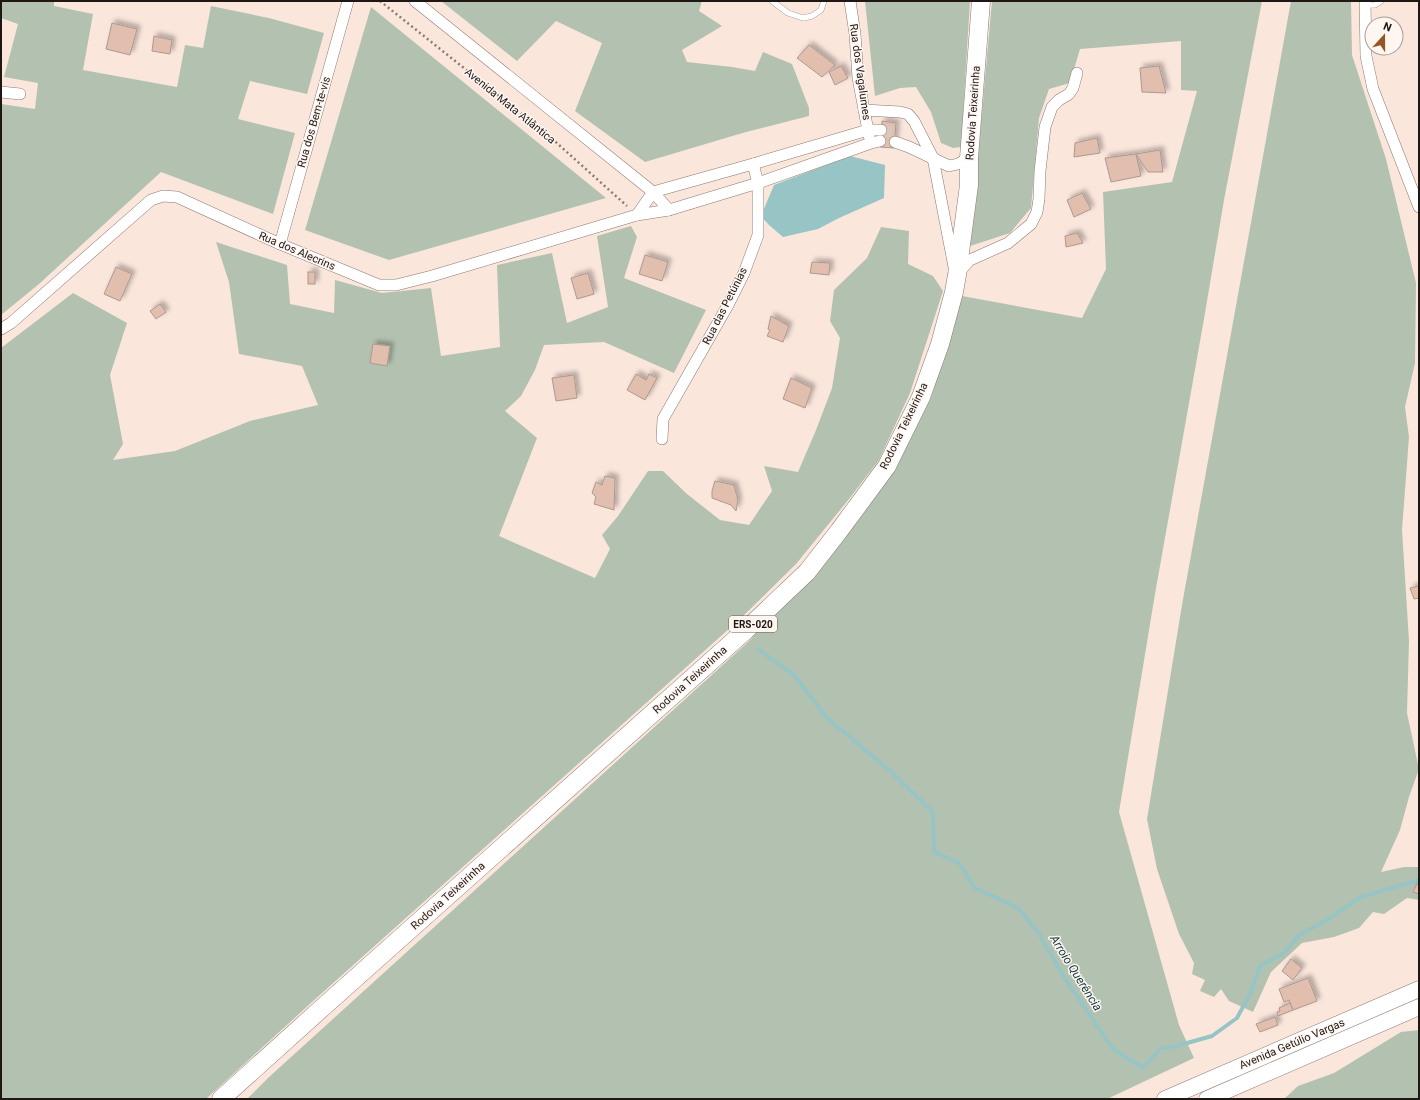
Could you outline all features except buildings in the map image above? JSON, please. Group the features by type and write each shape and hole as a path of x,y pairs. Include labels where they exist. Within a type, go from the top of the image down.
{"main road":[{"name":"Rodovia Teixeirinha","path":"221,1099 746,630 807,572 887,466 920,397 940,344 954,292 969,185 981,1"},
{"name":"Avenida Getúlio Vargas","path":"1165,1099 1419,989"},
{"name":"Avenida Getúlio Vargas","path":"1208,1099 1419,1007"},
{"path":"230,1099 240,1081"}],"street":[{"name":"Rua dos Bem-te-vis","path":"280,244 348,1"},
{"name":"Avenida Mata Atlântica","path":"415,1 653,192 668,210"},
{"name":"Rua dos Vagalumes","path":"758,183 878,138 868,130 858,78 855,34 850,1"},
{"path":"1366,3 1366,56 1373,89 1419,207"},
{"path":"956,275 970,260 1008,243 1031,224 1037,212 1045,127 1052,107 1073,88 1077,73"},
{"path":"1,92 20,94"},
{"path":"864,110 900,112 908,114 914,121 933,158 956,275"},
{"path":"637,215 653,192 868,130"},
{"path":"895,137 909,147 949,166 958,164 970,158"},
{"name":"Rua das Petúnias","path":"662,439 663,419 728,305 744,273 758,235 758,183 753,164"},
{"path":"668,210 758,183"},
{"name":"Rua dos Alecrins","path":"1,329 12,323 151,200 163,196 177,197 280,244 379,285 396,285 439,274 637,215 668,210"}],"lane":[{"path":"772,1 788,13 803,18 812,16 821,10 824,1"},
{"path":"1366,3 1375,5 1381,1"}],"path":[{"name":"Avenida Mata Atlântica","path":"380,1 549,136 637,215"}],"green space":[{"path":"1,1 54,1 54,6 93,14 83,70 177,87 185,45 203,48 211,6 269,18 324,33 307,94 250,81 238,119 295,133 273,214 161,172 39,284 1,315 1,104 35,109 38,83 4,77 18,24 1,18"},
{"path":"441,1 702,1 699,11 722,26 682,50 687,62 755,71 763,52 792,64 809,108 809,116 746,132 645,162 575,111 602,43 556,21 517,61"},
{"path":"865,1 970,1 961,147 953,148 941,143 931,112 916,87 900,88 875,96"},
{"path":"992,1 1262,1 1224,200 1155,594 1119,812 1179,1025 1194,1058 1107,1099 247,1099 268,1078 748,642 810,579 893,473 931,398 962,296 1082,318 1106,269 1103,192 1172,182 1197,91 1181,90 1181,41 1080,49 1070,83 1049,89 1039,118 1031,208 1010,233 970,246"},
{"path":"1291,1 1351,1 1352,55 1386,159 1416,283 1415,363 1405,407 1409,437 1402,530 1409,641 1407,713 1419,769 1409,797 1400,830 1381,872 1404,867 1419,867 1419,900 1407,898 1384,914 1373,912 1359,928 1334,937 1302,943 1271,972 1253,1012 1229,1001 1221,989 1214,997 1200,991 1205,980 1192,974 1194,963 1179,934 1157,869 1147,819 1182,605"},
{"path":"371,7 606,198 389,260 305,230"},
{"path":"631,226 637,237 624,278 706,310 674,373 604,342 544,345 535,370 521,396 505,411 537,438 499,536 595,578 610,549 602,535 618,516 648,471 663,471 687,494 720,520 749,525 772,491 764,466 798,472 832,388 840,338 830,321 834,290 867,258 881,227 909,231 908,264 933,276 943,291 910,393 879,460 796,564 740,619 312,1002 206,1099 1,1099 1,348 73,293 127,323 110,375 123,444 113,460 175,451 250,421 318,405 302,366 239,354 229,282 216,242 287,265 290,304 334,313 335,280 382,293 431,288 441,356 500,347 497,265 552,253 567,323 608,307 597,236"},
{"path":"1419,1030 1419,1099 1284,1099 1298,1086 1334,1073 1401,1032"}],"water":[{"path":"850,156 885,165 884,198 818,229 783,237 761,216 774,185"}],"waterway":[{"name":"Arroio Querência","path":"758,649 793,674 827,718 887,768 933,812 934,852 959,863 975,888 1018,908 1039,934 1064,977 1113,1049 1143,1068 1160,1049 1212,1036 1237,1018 1251,992 1260,966 1284,953 1299,935 1327,920 1361,897 1419,880"}],"tunnel":[{"path":"881,130 895,133"}]}
